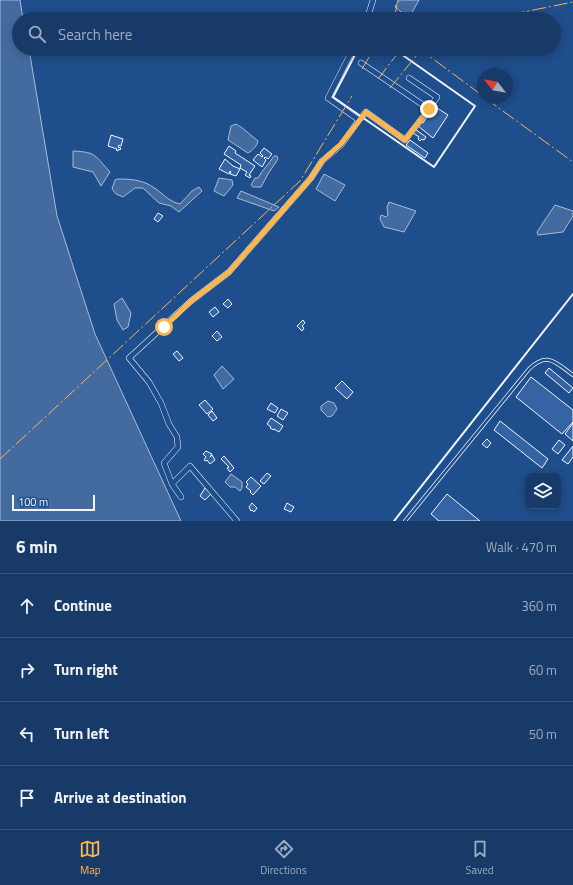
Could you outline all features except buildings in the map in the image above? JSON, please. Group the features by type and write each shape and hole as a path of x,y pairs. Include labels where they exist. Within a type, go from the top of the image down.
{"street":[{"path":"369,12 373,0"},
{"path":"350,56 328,98 359,120"},
{"path":"361,64 429,109"},
{"path":"181,497 172,484 164,463 178,447 177,437 169,424 161,403 149,382 129,358 191,301 229,272 311,178 322,161 341,144 366,112 405,140 437,97 409,78"},
{"path":"172,484 190,466 237,521"}],"lane":[{"path":"405,521 529,369 537,362 549,360 573,375"}],"water":[{"path":"0,0 20,0 22,12 12,12 12,56 30,56 57,216 95,334 181,521 0,521"},
{"path":"399,0 419,0 412,12 401,12 395,7"},
{"path":"236,124 258,141 257,145 252,151 248,153 228,140 231,126"},
{"path":"73,151 87,152 95,156 110,172 101,186 93,172 73,167"},
{"path":"274,156 277,156 278,159 261,187 253,187 251,185 255,178 258,178"},
{"path":"324,174 345,185 335,201 316,189"},
{"path":"219,178 232,180 233,185 224,196 214,191"},
{"path":"115,180 133,180 147,184 170,200 180,204 192,191 199,187 202,191 179,212 171,206 159,203 143,188 135,188 123,197 116,194 112,189"},
{"path":"241,191 279,207 274,211 237,198"},
{"path":"389,202 416,211 404,232 384,227 380,219 381,215 386,217 388,215 387,207"},
{"path":"555,205 573,211 573,216 563,232 538,235 537,232"},
{"path":"122,298 131,313 128,327 123,330 117,320 114,304"},
{"path":"222,366 234,379 223,389 214,375"},
{"path":"328,401 334,403 337,409 332,416 328,417 321,410 321,406"},
{"path":"231,474 242,482 242,488 240,491 235,487 230,487 225,482"}],"wall":[{"path":"354,56 333,97 434,167 475,106 404,56"},
{"path":"394,521 573,294"}],"power":[{"path":"395,12 398,0"},
{"path":"524,12 573,2"},
{"path":"362,69 370,56"},
{"path":"378,79 396,56"},
{"path":"390,88 416,56"},
{"path":"429,56 477,92"},
{"path":"0,459 300,181 352,96"},
{"path":"493,104 573,162"}],"route":[{"path":"164,327 191,301 229,272 311,178 322,161 341,144 366,112 405,140 429,109"}]}
